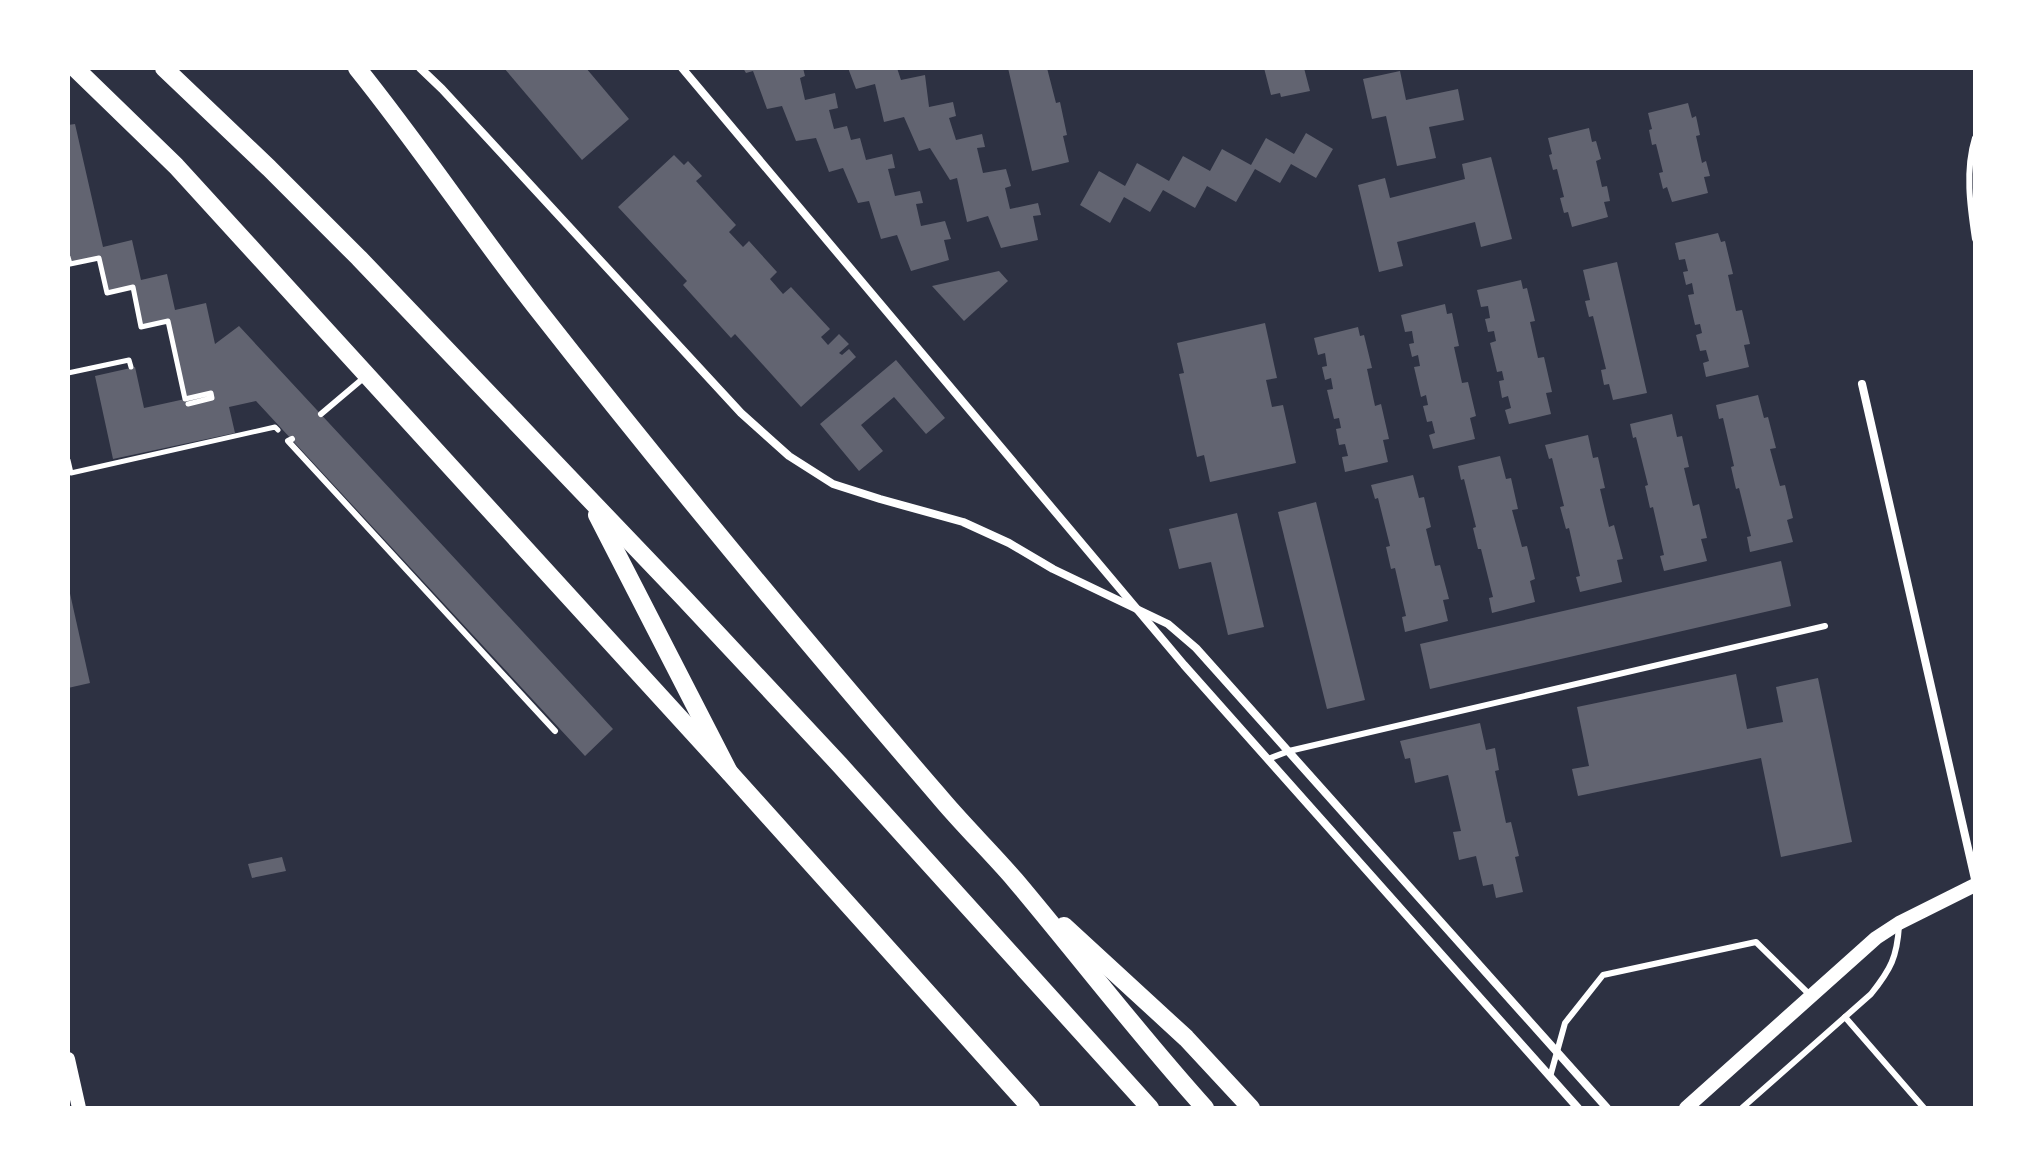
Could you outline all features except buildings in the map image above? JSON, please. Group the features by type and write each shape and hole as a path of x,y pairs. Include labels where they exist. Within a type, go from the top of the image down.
{"main road":[{"path":"75,68 176,166 1031,1108"},
{"path":"164,68 359,258 588,498 840,765 1150,1108"},
{"path":"357,68 534,304 703,517 941,800 1014,879 1205,1108"},
{"path":"588,498 729,772"},
{"path":"1014,879 1186,1038 1251,1108"}],"street":[{"path":"420,68 741,413 789,456 833,484 963,522 1009,543 1053,569 1168,624 1196,648 1607,1108"},
{"path":"682,68 1137,610 1578,1108"},
{"path":"1686,1108 1867,946 1899,923 1975,882 1862,384"},
{"path":"68,1059 79,1108"}],"lane":[{"path":"1975,138 1969,188 1975,239"},
{"path":"321,414 366,376"},
{"path":"290,440 555,731"},
{"path":"1268,759 1289,751 1825,626"},
{"path":"1742,1108 1871,994 1888,973 1898,947 1899,923"},
{"path":"1550,1077 1565,1023 1603,975 1756,942 1811,996"},
{"path":"1845,1017 1924,1108"}],"path":[{"path":"68,257 70,264 99,258 107,293 133,287 141,327 168,321 185,399 211,393 212,398 188,404"},
{"path":"68,373 129,360 131,367"},
{"path":"68,460 71,473 275,427 290,440"}]}
